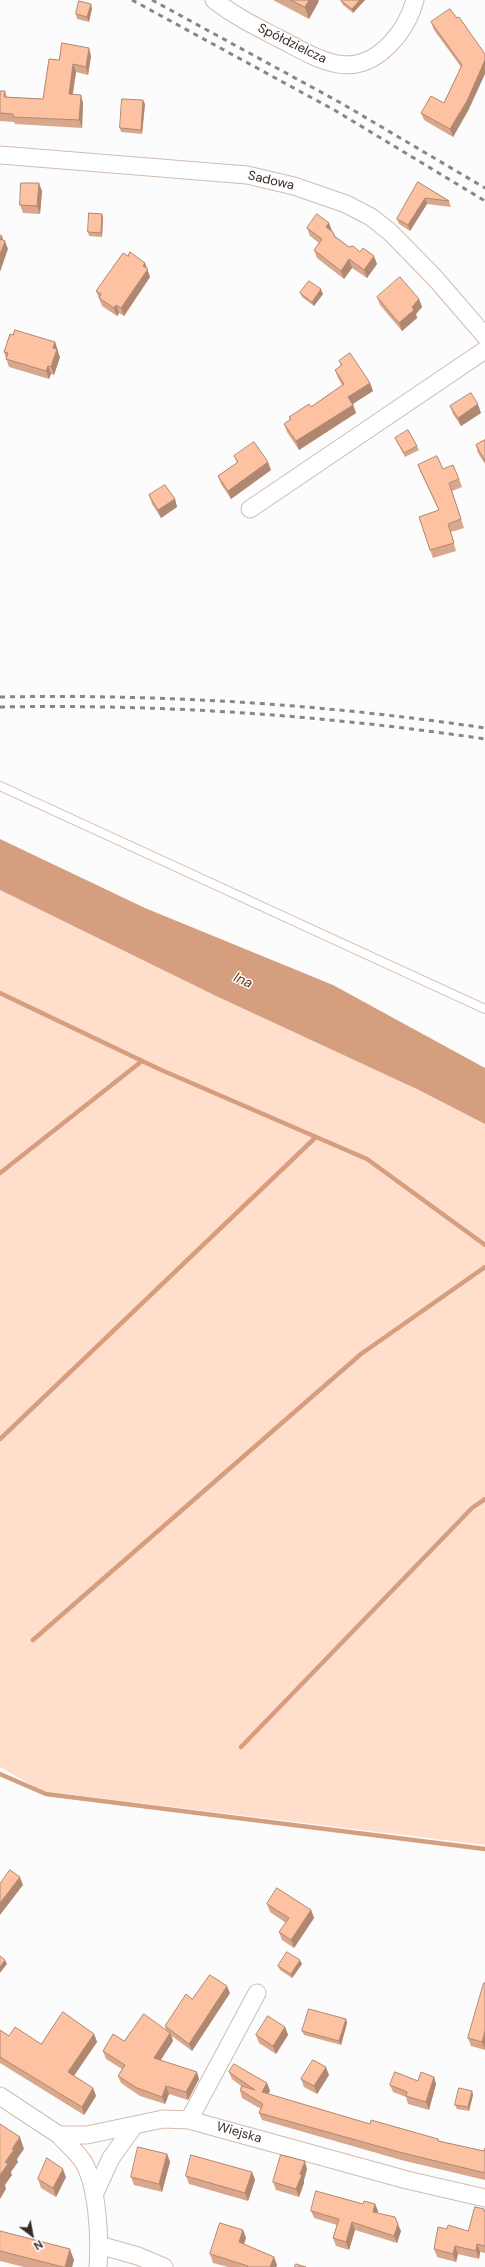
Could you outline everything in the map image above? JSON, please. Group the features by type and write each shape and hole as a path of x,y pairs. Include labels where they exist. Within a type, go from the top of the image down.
{"street":[{"name":"Spółdzielcza","path":"214,0 235,17 327,62 350,67 370,61 388,46 410,18 415,0"},
{"name":"Sadowa","path":"0,155 247,175 294,186 346,204 371,217 390,232 434,278 485,336"},
{"path":"250,509 485,350"},
{"path":"189,2120 257,1992"},
{"path":"0,2096 59,2135 84,2163 94,2195 99,2245 98,2267"},
{"name":"Wiejska","path":"59,2135 87,2136 163,2119 189,2120 407,2180 485,2198"},
{"path":"94,2195 111,2158 134,2126"},
{"path":"99,2245 138,2256 164,2267"}],"lane":[{"path":"0,786 485,1009"}],"shaded area":[{"path":"0,890 216,996 424,1092 485,1124 485,1845 42,1791 0,1767"}],"water":[{"name":"Ina","path":"0,839 145,908 333,985 485,1068 485,1124 419,1090 216,996 0,890"}],"building":[{"path":"291,0 309,0 305,7"},
{"path":"360,0 352,9 341,1"},
{"path":"79,1 91,4 87,17 76,14"},
{"path":"450,9 457,18 459,17 485,54 485,60 467,101 450,129 421,113 431,96 444,103 462,65 431,22"},
{"path":"62,43 89,48 86,67 73,64 69,94 81,95 79,120 13,117 13,114 0,113 0,91 5,91 4,97 43,99 49,59 59,60"},
{"path":"122,99 143,100 141,130 120,128"},
{"path":"418,182 449,201 425,198 408,225 397,219"},
{"path":"21,183 39,183 37,206 20,205"},
{"path":"89,213 102,214 101,233 88,232"},
{"path":"317,214 329,223 326,227 333,232 334,236 349,247 353,246 360,252 363,248 374,256 364,270 349,259 341,271 314,250 322,239 307,228"},
{"path":"0,239 5,241 0,255"},
{"path":"130,252 145,263 143,266 148,269 121,308 116,305 114,308 99,298 101,294 96,291 123,253 128,256"},
{"path":"400,277 419,299 412,307 414,310 399,323 377,297"},
{"path":"309,281 321,289 312,302 300,293"},
{"path":"15,330 55,342 53,348 57,349 51,367 48,366 46,371 6,359 8,353 4,352 10,334 13,335"},
{"path":"350,353 370,383 348,397 353,405 296,441 284,424 291,419 289,417 309,404 311,407 344,384 335,370 342,365 339,361"},
{"path":"471,393 478,404 458,418 450,406"},
{"path":"408,430 417,446 404,453 395,438"},
{"path":"485,440 485,461 476,445"},
{"path":"254,442 268,462 228,491 218,476 238,462 234,456"},
{"path":"437,456 443,469 453,465 459,479 449,483 461,519 448,524 454,543 430,550 419,517 439,510 418,465"},
{"path":"165,485 175,499 158,510 149,495"},
{"path":"10,1870 20,1877 0,1903 0,1884"},
{"path":"277,1888 311,1910 291,1940 279,1932 289,1918 267,1904"},
{"path":"287,1952 300,1960 291,1974 278,1966"},
{"path":"0,1956 5,1960 0,1967"},
{"path":"210,1975 227,1986 189,2044 165,2026 186,1994 192,1999"},
{"path":"484,1983 485,2031 482,2042 468,2038"},
{"path":"309,2009 346,2019 339,2041 302,2031"},
{"path":"63,2012 94,2034 68,2072 93,2088 82,2107 0,2057 0,2030 9,2036 15,2027 41,2044"},
{"path":"144,2014 170,2033 154,2058 197,2072 186,2092 166,2086 162,2097 137,2088 118,2076 125,2065 103,2051 113,2034 124,2041"},
{"path":"268,2016 285,2027 273,2046 256,2035"},
{"path":"313,2060 326,2067 314,2086 301,2079"},
{"path":"234,2064 267,2083 262,2092 370,2124 371,2120 438,2139 438,2141 484,2151 485,2148 485,2173 399,2152 259,2113 263,2104 240,2090 242,2086 255,2090 229,2072"},
{"path":"395,2072 418,2081 421,2072 434,2077 426,2102 406,2096 407,2092 390,2085"},
{"path":"459,2088 472,2091 468,2107 455,2105"},
{"path":"0,2124 20,2137 12,2149 14,2150 5,2162 8,2164 0,2175"},
{"path":"138,2147 167,2154 159,2184 131,2177"},
{"path":"191,2155 252,2172 245,2193 186,2176"},
{"path":"281,2155 305,2161 300,2174 302,2175 296,2189 273,2182"},
{"path":"47,2158 63,2169 53,2188 38,2179"},
{"path":"316,2191 363,2204 364,2201 375,2204 373,2212 395,2217 398,2224 394,2236 352,2222 346,2242 333,2238 339,2219 311,2211"},
{"path":"475,2207 484,2209 485,2211 485,2246 477,2244 476,2251 455,2246 453,2254 434,2249 438,2227 447,2229 448,2225 468,2231"},
{"path":"220,2223 243,2230 239,2242 274,2257 270,2267 247,2267 248,2266 210,2254"},
{"path":"0,2231 70,2249 65,2267 0,2251"},
{"path":"296,2264 306,2267 295,2267"}],"waterway":[{"path":"0,993 159,1069 367,1159 485,1245"},
{"path":"0,1173 142,1061"},
{"path":"0,1439 316,1137"},
{"path":"33,1640 361,1354 485,1267"},
{"path":"241,1747 472,1508 485,1499"},
{"path":"0,1774 46,1794 485,1849"}],"railway":[{"path":"132,0 336,111 485,201"},
{"path":"152,0 341,103 485,188"},
{"path":"0,697 122,697 243,702 364,713 485,728"},
{"path":"0,707 122,707 183,709 364,723 485,739"}]}
